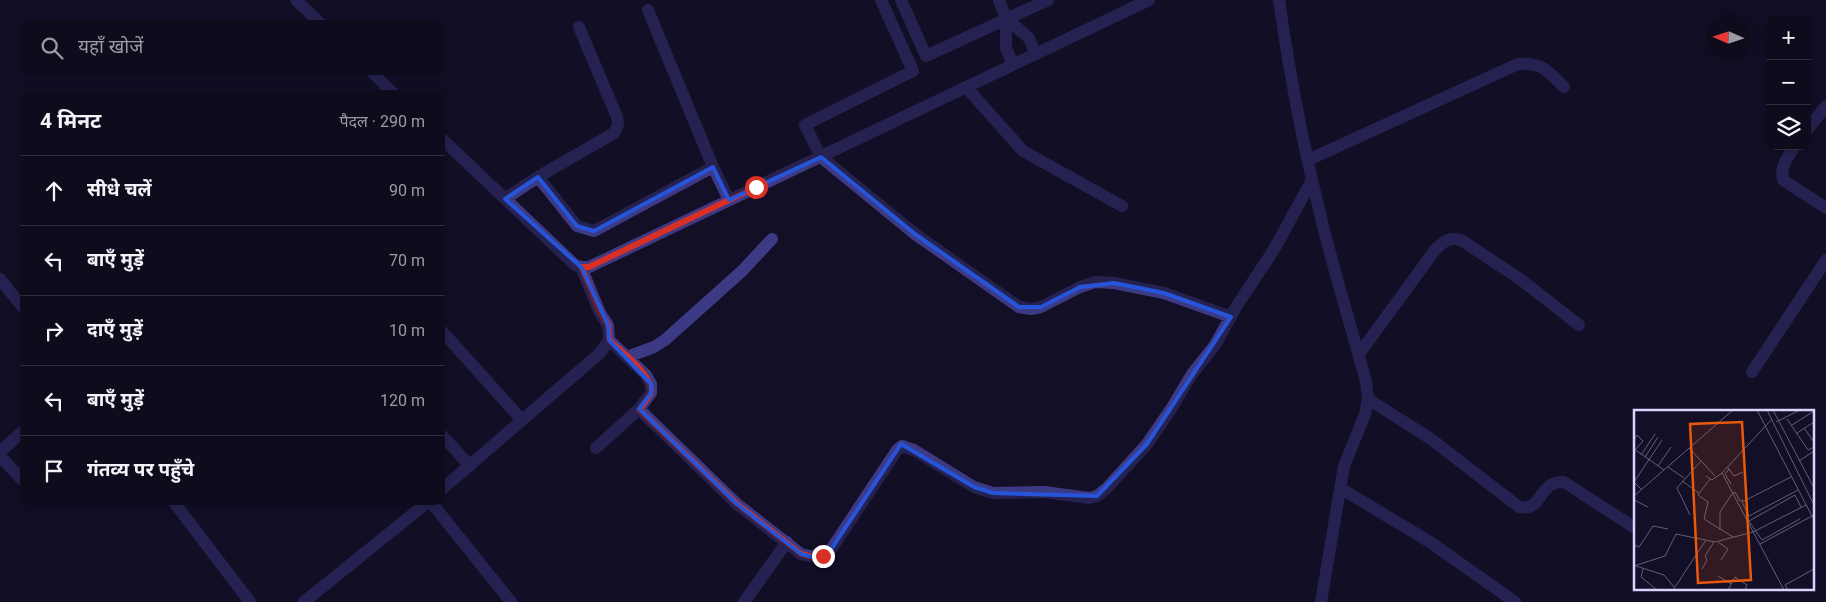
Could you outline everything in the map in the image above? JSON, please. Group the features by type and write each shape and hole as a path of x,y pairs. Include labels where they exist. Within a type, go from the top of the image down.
{"street":[{"path":"296,0 317,20"},
{"path":"880,0 913,71 804,125 821,157 915,234 1019,307 1031,309 1095,282 1114,282 1164,293 1231,317"},
{"path":"901,0 926,56 1048,0"},
{"path":"998,0 1006,18 1006,48 1013,64"},
{"path":"445,142 575,266 589,267 1148,0"},
{"path":"1279,0 1288,62 1312,180 1366,380 1368,399 1365,414 1344,466 1321,602"},
{"path":"648,10 713,167 729,200"},
{"path":"1006,18 1029,38 1035,53"},
{"path":"505,199 538,177 614,133 618,126 617,117 579,26"},
{"path":"1308,160 1518,64 1539,65 1564,88"},
{"path":"375,75 390,90"},
{"path":"966,87 1023,151 1122,206"},
{"path":"1811,125 1826,106"},
{"path":"1792,150 1783,164 1782,173 1784,180 1826,208"},
{"path":"538,177 577,226 594,231 713,167"},
{"path":"639,410 737,504 801,554 812,557 823,556 832,548 897,450 902,446 914,450 974,488 993,493 1044,492 1089,498 1097,496 1107,488 1147,444 1192,374 1215,345 1273,251 1312,180"},
{"path":"1359,354 1435,250 1445,240 1453,238 1461,240 1520,279 1579,325"},
{"path":"627,356 654,347 665,340 742,271 772,239"},
{"path":"1752,372 1826,260"},
{"path":"445,487 600,353 609,340 608,325 600,313 581,267"},
{"path":"0,279 20,304"},
{"path":"445,334 522,420"},
{"path":"596,448 639,410 651,393 651,384 646,375 609,340"},
{"path":"1368,399 1431,439 1519,507 1532,506 1549,484 1564,482 1634,527"},
{"path":"20,434 0,454 20,477"},
{"path":"445,438 470,466"},
{"path":"1340,488 1430,542 1515,602"},
{"path":"176,505 250,602"},
{"path":"304,602 424,505"},
{"path":"432,505 511,602"},
{"path":"744,602 786,542"}],"highlighted area":[{"path":"821,157 915,234 1019,307 1041,307 1080,287 1114,283 1164,293 1231,317 1147,444 1097,496 993,493 974,487 901,444 832,548 823,556 812,557 801,554 737,504 639,409 651,393 651,384 609,340 608,325 581,267 505,199 538,177 577,226 594,231 713,167 729,200"}],"route":[{"path":"756,187 589,267 581,267 600,313 608,325 609,340 646,375 651,384 651,393 639,410 737,504 801,554 812,557 823,556"}]}
